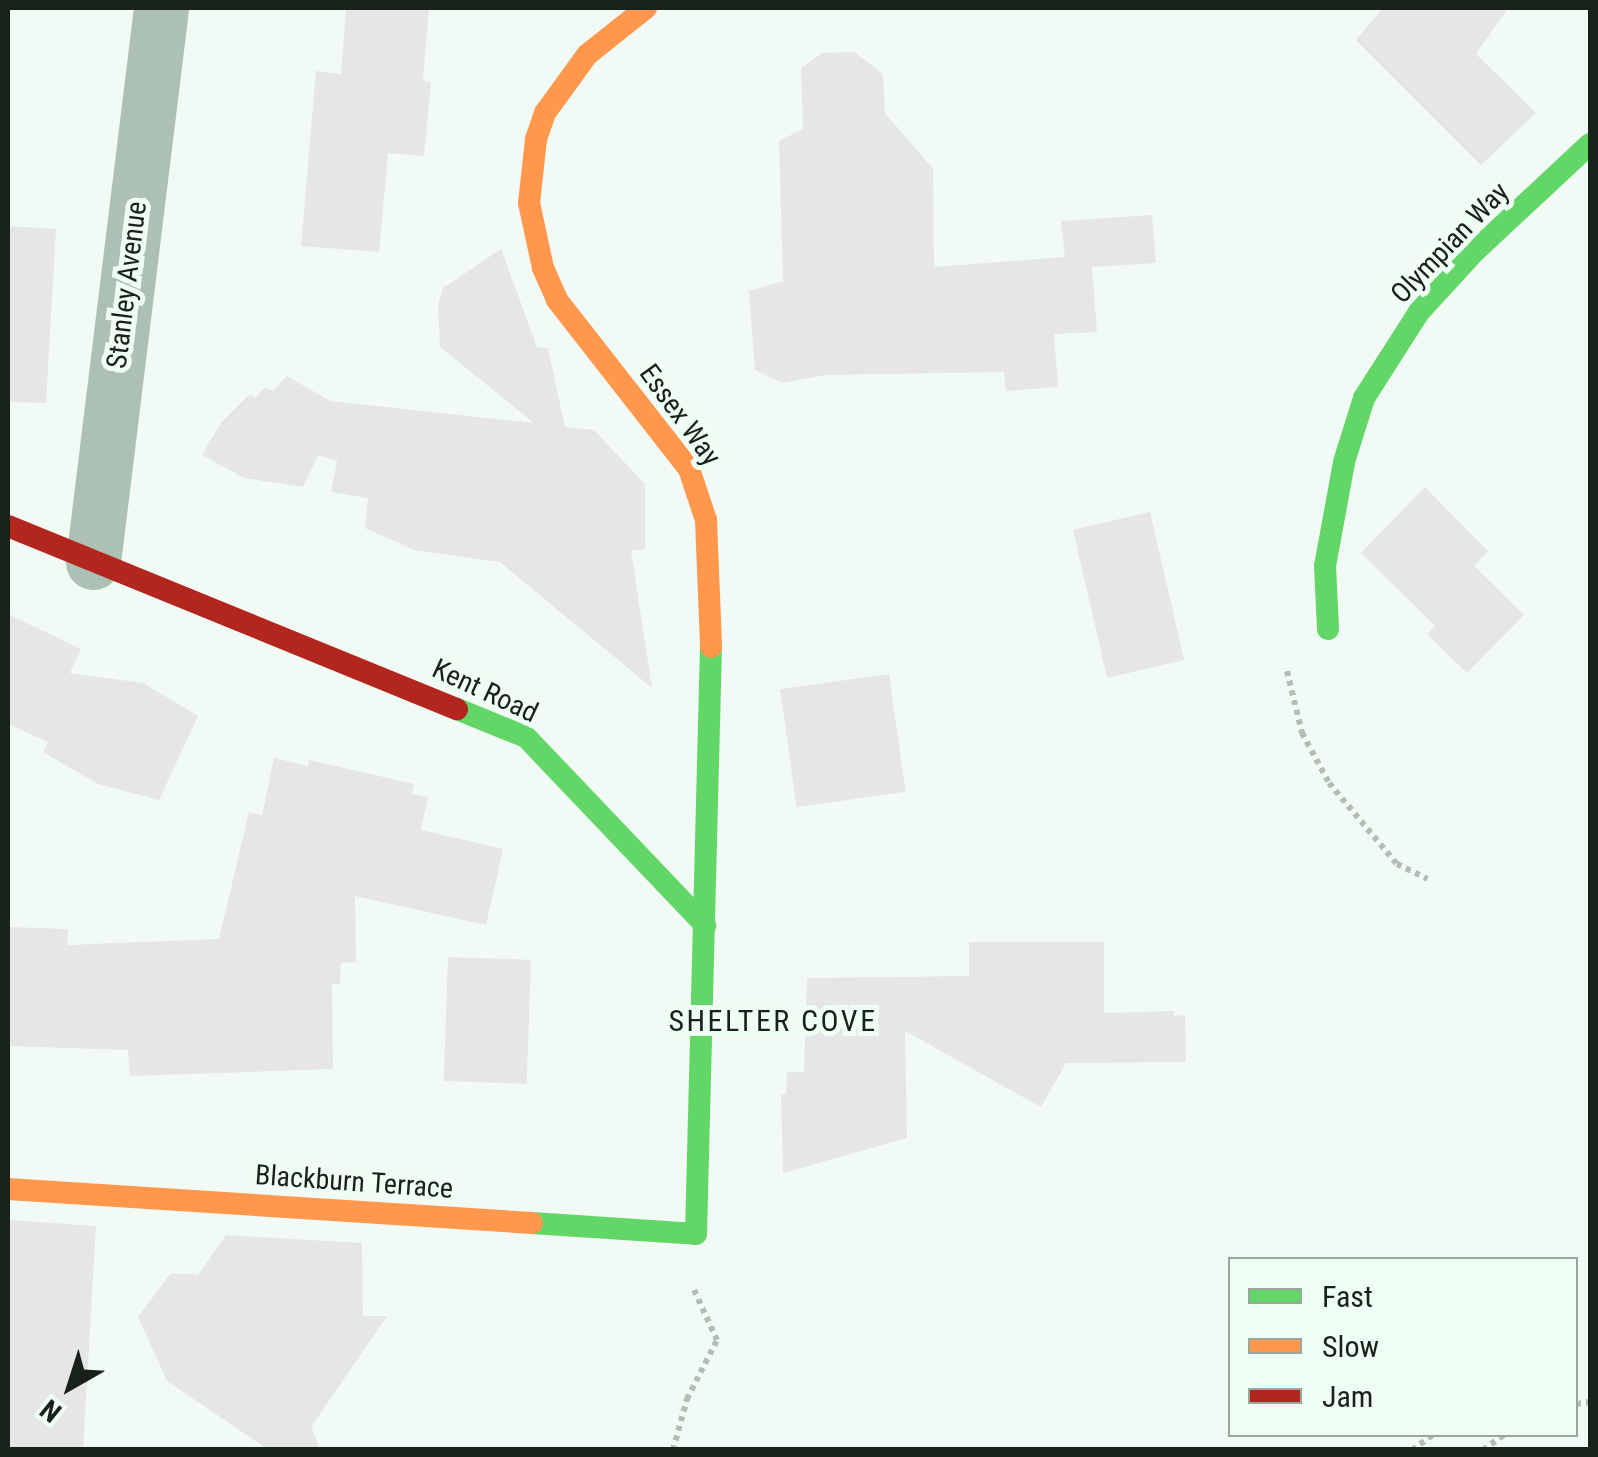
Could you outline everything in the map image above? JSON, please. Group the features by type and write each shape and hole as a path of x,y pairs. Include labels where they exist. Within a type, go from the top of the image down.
{"street":[{"name":"Stanley Avenue","path":"92,562 161,8"},
{"name":"Essex Way","path":"646,8 587,54 545,113 533,154 529,202 543,268 558,300 674,448 700,494 710,560 705,924"},
{"name":"Olympian Way","path":"1328,629 1325,566 1344,462 1364,398 1420,312 1473,253 1590,144"},
{"name":"Kent Road","path":"8,526 526,737 705,924"},
{"path":"696,1234 705,924"},
{"name":"Blackburn Terrace","path":"8,1189 696,1234"}],"path":[{"path":"1326,598 1292,637 1286,661 1302,733 1350,814 1397,864 1428,879"},
{"path":"673,1450 687,1399 717,1340 683,1267 696,1234"},
{"path":"1413,1449 1424,1450"}],"building":[{"path":"346,8 429,8 423,81 431,82 424,156 388,153 379,252 301,246 316,71 341,74"},
{"path":"1383,8 1508,8 1476,54 1536,113 1481,165 1356,40"},
{"path":"854,52 883,74 885,113 933,169 934,267 1065,257 1061,221 1152,215 1156,263 1092,267 1097,332 1054,334 1058,387 1006,391 1004,372 825,375 782,383 755,370 749,291 783,281 779,141 803,129 801,68 822,53"},
{"path":"8,226 56,229 46,403 8,402"},
{"path":"501,249 537,347 548,348 565,427 594,430 645,484 645,549 631,551 652,688 500,562 414,550 365,528 368,498 331,492 337,461 318,455 303,487 244,478 202,455 221,423 250,394 255,398 265,387 273,391 287,376 330,401 534,423 440,347 438,305 443,288"},
{"path":"1425,487 1488,551 1474,566 1524,615 1467,673 1427,634 1435,626 1361,553"},
{"path":"1150,512 1184,660 1107,678 1073,530"},
{"path":"8,614 81,649 70,673 143,683 198,716 159,800 98,784 43,752 48,742 8,724"},
{"path":"889,674 906,792 797,807 780,689"},
{"path":"274,758 308,766 309,760 414,784 412,794 428,797 421,830 503,849 486,925 355,896 356,962 341,963 340,984 332,984 333,1069 130,1076 128,1050 8,1046 8,927 68,929 67,945 219,939 249,812 262,816"},
{"path":"969,942 1104,942 1104,1013 1174,1011 1174,1016 1185,1015 1186,1062 1066,1063 1041,1107 905,1031 907,1138 783,1173 781,1094 786,1094 787,1072 804,1072 807,978 969,976"},
{"path":"448,957 531,960 527,1084 444,1081"},
{"path":"8,1220 96,1226 83,1450 8,1450"},
{"path":"226,1235 362,1243 363,1316 387,1316 311,1427 321,1450 269,1450 167,1381 138,1317 171,1273 198,1275"}],"traffic: fast":[{"path":"1328,629 1325,566 1344,462 1364,398 1419,312 1473,253 1590,144"},
{"path":"532,1223 696,1234 711,647"},
{"path":"457,709 526,737 705,925"}],"traffic: slow":[{"path":"646,8 587,55 545,113 536,139 529,203 543,268 557,300 689,469 706,520 711,647"},
{"path":"8,1189 532,1223"}],"traffic: jam":[{"path":"8,526 457,709"}],"district":[{"name":"SHELTER COVE","path":"773,1021"}]}
